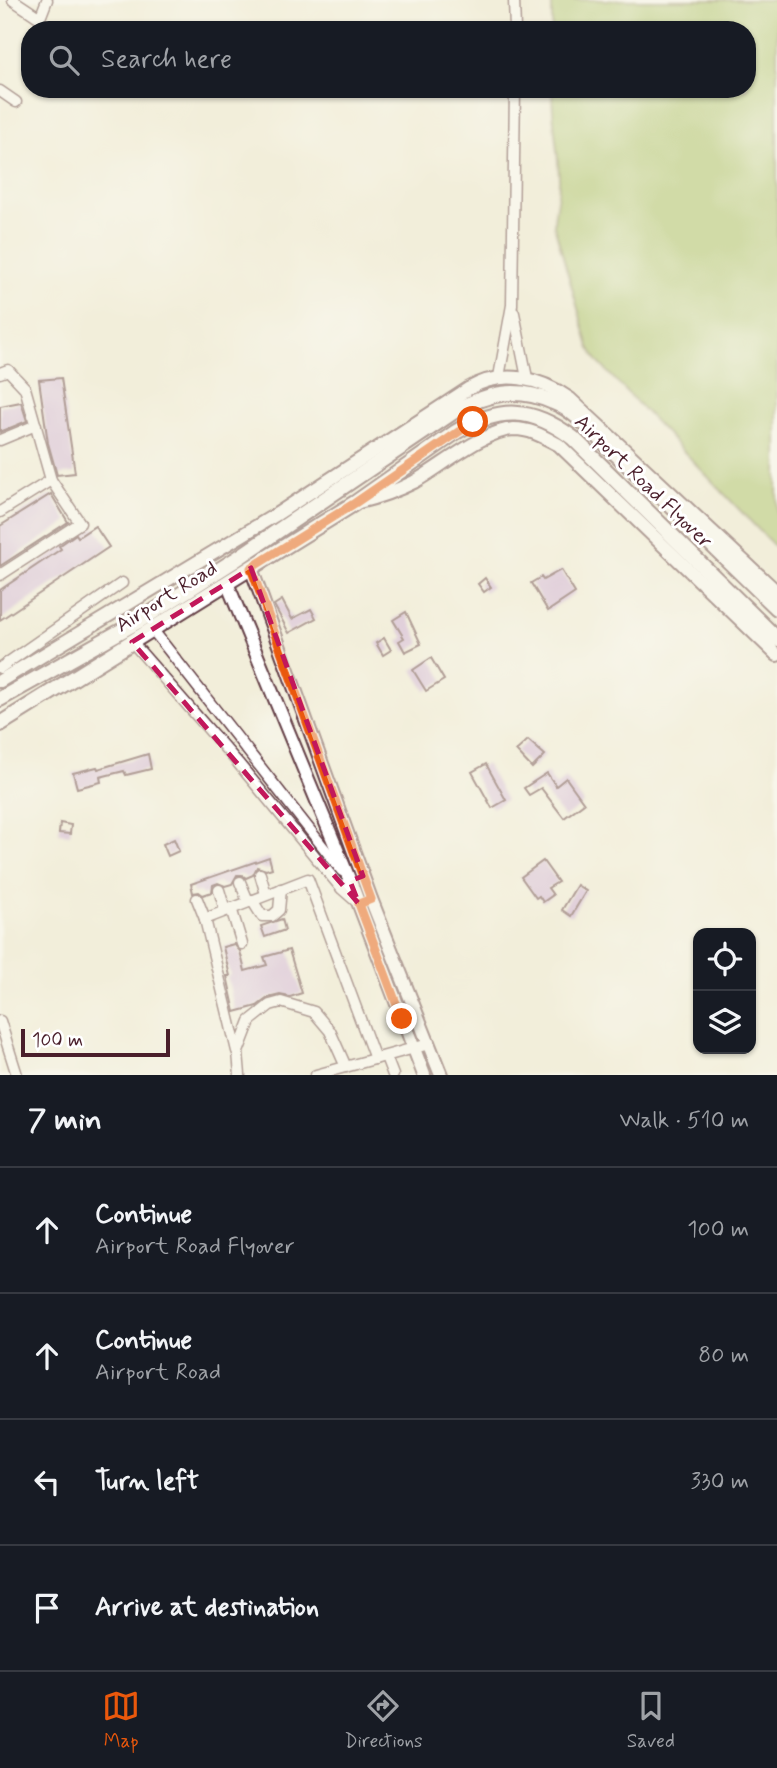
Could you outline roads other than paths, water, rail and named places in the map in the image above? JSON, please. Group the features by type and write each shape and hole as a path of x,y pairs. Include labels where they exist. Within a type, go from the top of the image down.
{"main road":[{"path":"0,699 148,615 456,410 480,398 500,393 531,395 565,407 777,608"},
{"name":"Airport Road Flyover","path":"355,503 473,422 496,414 516,413 542,418 573,438 777,639"},
{"name":"Airport Road","path":"0,724 355,503"}],"street":[{"path":"13,0 40,18 47,0"},
{"path":"514,0 515,21"},
{"path":"0,91 16,102"},
{"path":"499,377 512,305 514,98"},
{"path":"512,305 527,378"},
{"path":"0,373 8,370 25,388 51,480 80,523 0,575"},
{"path":"0,681 277,514 468,389 480,382 499,377 527,378 556,389 570,399 777,592"},
{"path":"0,440 36,425"},
{"path":"355,503 386,496 416,481 480,440 510,429 534,432 559,444 777,655"},
{"path":"0,512 51,480"},
{"path":"251,568 357,879 359,904 424,1075"},
{"path":"0,668 122,583"},
{"path":"227,583 357,879"},
{"path":"152,629 371,899 441,1075"},
{"path":"132,642 239,763 342,889 359,904"},
{"path":"260,874 266,894"},
{"path":"205,919 308,879 381,1058 393,1075"},
{"path":"240,882 262,916 272,916 279,910 281,889"},
{"path":"219,890 242,944"},
{"path":"359,904 371,899"},
{"path":"197,900 205,919 237,1052 240,1075"},
{"path":"237,1052 250,1021 270,1005 281,1002 314,1012 330,1031 352,1069"},
{"path":"0,1021 17,1075"},
{"path":"316,1075 352,1069 429,1044"}]}
